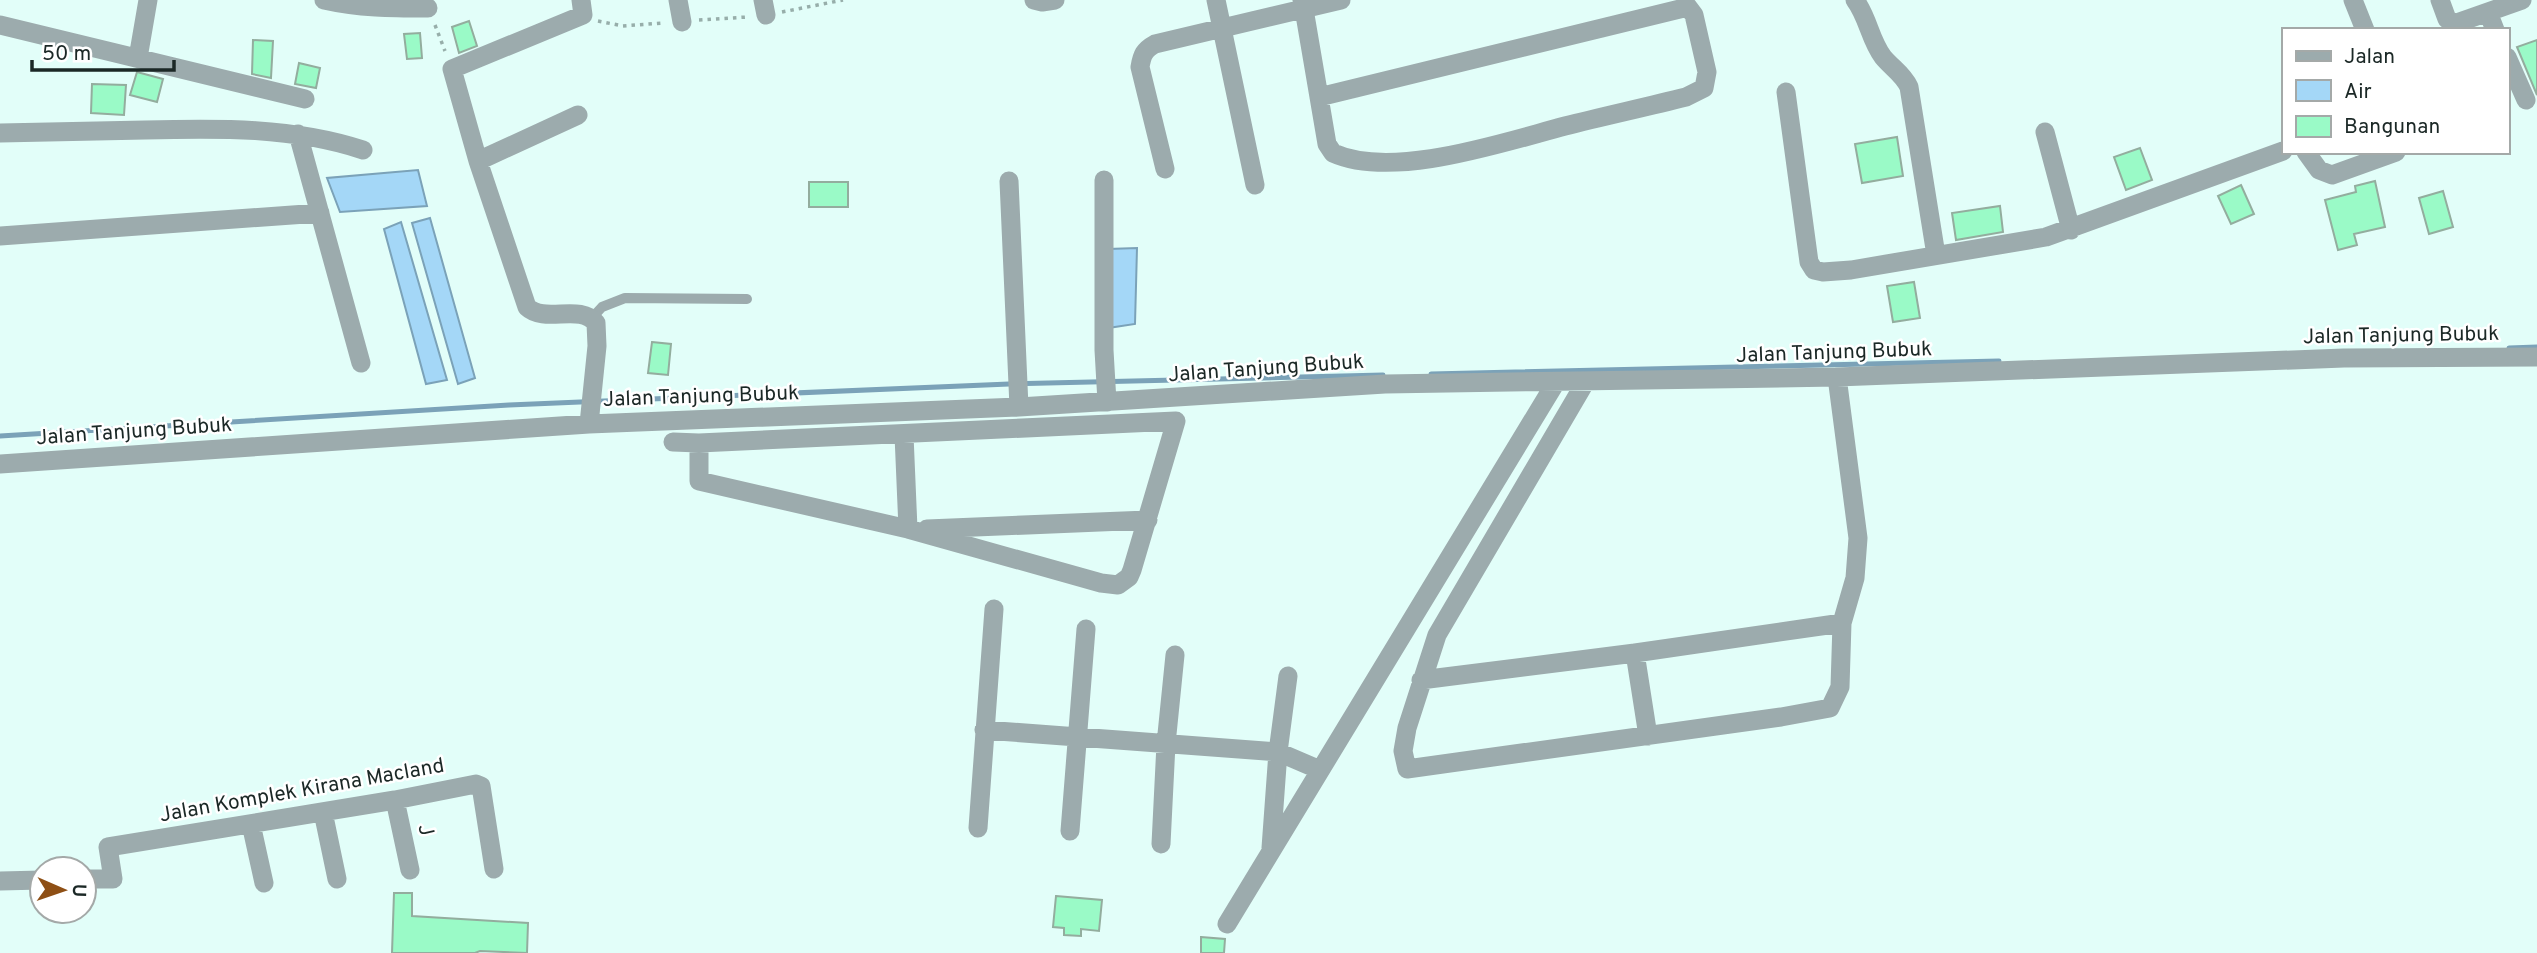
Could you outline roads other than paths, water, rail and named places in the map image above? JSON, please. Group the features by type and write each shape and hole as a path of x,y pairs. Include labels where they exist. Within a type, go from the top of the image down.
{"street":[{"path":"138,58 148,0"},
{"path":"324,0 373,8 428,8"},
{"path":"581,0 583,15 452,69 478,161 527,307 538,313 586,315 596,323 598,333 589,415"},
{"path":"678,0 682,22"},
{"path":"1034,0 1055,0"},
{"path":"1216,0 1255,185"},
{"path":"1165,169 1143,83 1140,67 1142,54 1155,44 1222,29 1303,4 1341,0"},
{"path":"1855,0 1877,49 1903,76 1909,88 1936,255"},
{"path":"2353,0 2364,28"},
{"path":"2440,0 2447,19 2452,24 2492,21 2522,0"},
{"path":"1303,4 1327,144 1333,153 1356,160 1399,162 1455,154 1686,97 1704,88 1707,72 1694,15 1688,7 1319,97"},
{"path":"0,25 305,99"},
{"path":"2509,60 2531,97 2509,106"},
{"path":"1786,92 1809,262 1814,270 1823,272 2028,242 2071,230 2282,151"},
{"path":"478,161 578,115"},
{"path":"0,133 206,128 298,134 332,139 363,150"},
{"path":"2045,132 2071,230"},
{"path":"298,134 361,363"},
{"path":"2307,154 2319,170 2332,175 2390,154"},
{"path":"1104,180 1104,350 1107,396"},
{"path":"1009,181 1018,399"},
{"path":"0,236 320,213"},
{"name":"Jalan Tanjung Bubuk","path":"0,464 589,415 684,420 912,411 1018,399 1385,384 1837,377 2344,358 2537,357"},
{"path":"1586,381 1437,635 1410,717 1403,751 1407,769 1830,708 1840,687 1842,623 1855,578 1858,538 1837,377"},
{"path":"1227,924 1556,382"},
{"path":"908,529 909,435 912,411"},
{"path":"684,420 685,442 699,481 908,529 1111,585 1118,585 1129,577 1176,422 909,435 685,442"},
{"path":"908,529 1148,520"},
{"path":"978,828 994,609"},
{"path":"1422,680 1842,623"},
{"path":"1070,831 1086,629"},
{"path":"1635,653 1648,736"},
{"path":"1161,844 1175,655"},
{"path":"1270,852 1278,752 1288,676"},
{"path":"984,730 1278,752 1320,770"},
{"name":"Jalan Komplek Kirana Macland","path":"98,879 113,879 108,847 471,785 481,786 494,869"},
{"name":"J","path":"395,800 410,870"},
{"path":"323,812 337,879"},
{"path":"251,824 264,883"},
{"path":"0,880 28,880"}],"lane":[{"path":"592,318 602,307 625,298 747,299"}],"water":[{"path":"418,170 427,206 340,212 327,178"},
{"path":"430,218 475,378 458,384 412,223"},
{"path":"401,222 447,380 426,384 384,229"},
{"path":"1137,248 1135,324 1108,328 1108,249"}],"waterway":[{"path":"2509,348 2537,347"},
{"path":"1431,374 1999,361"},
{"path":"0,436 509,405 1009,384 1383,375"}]}
